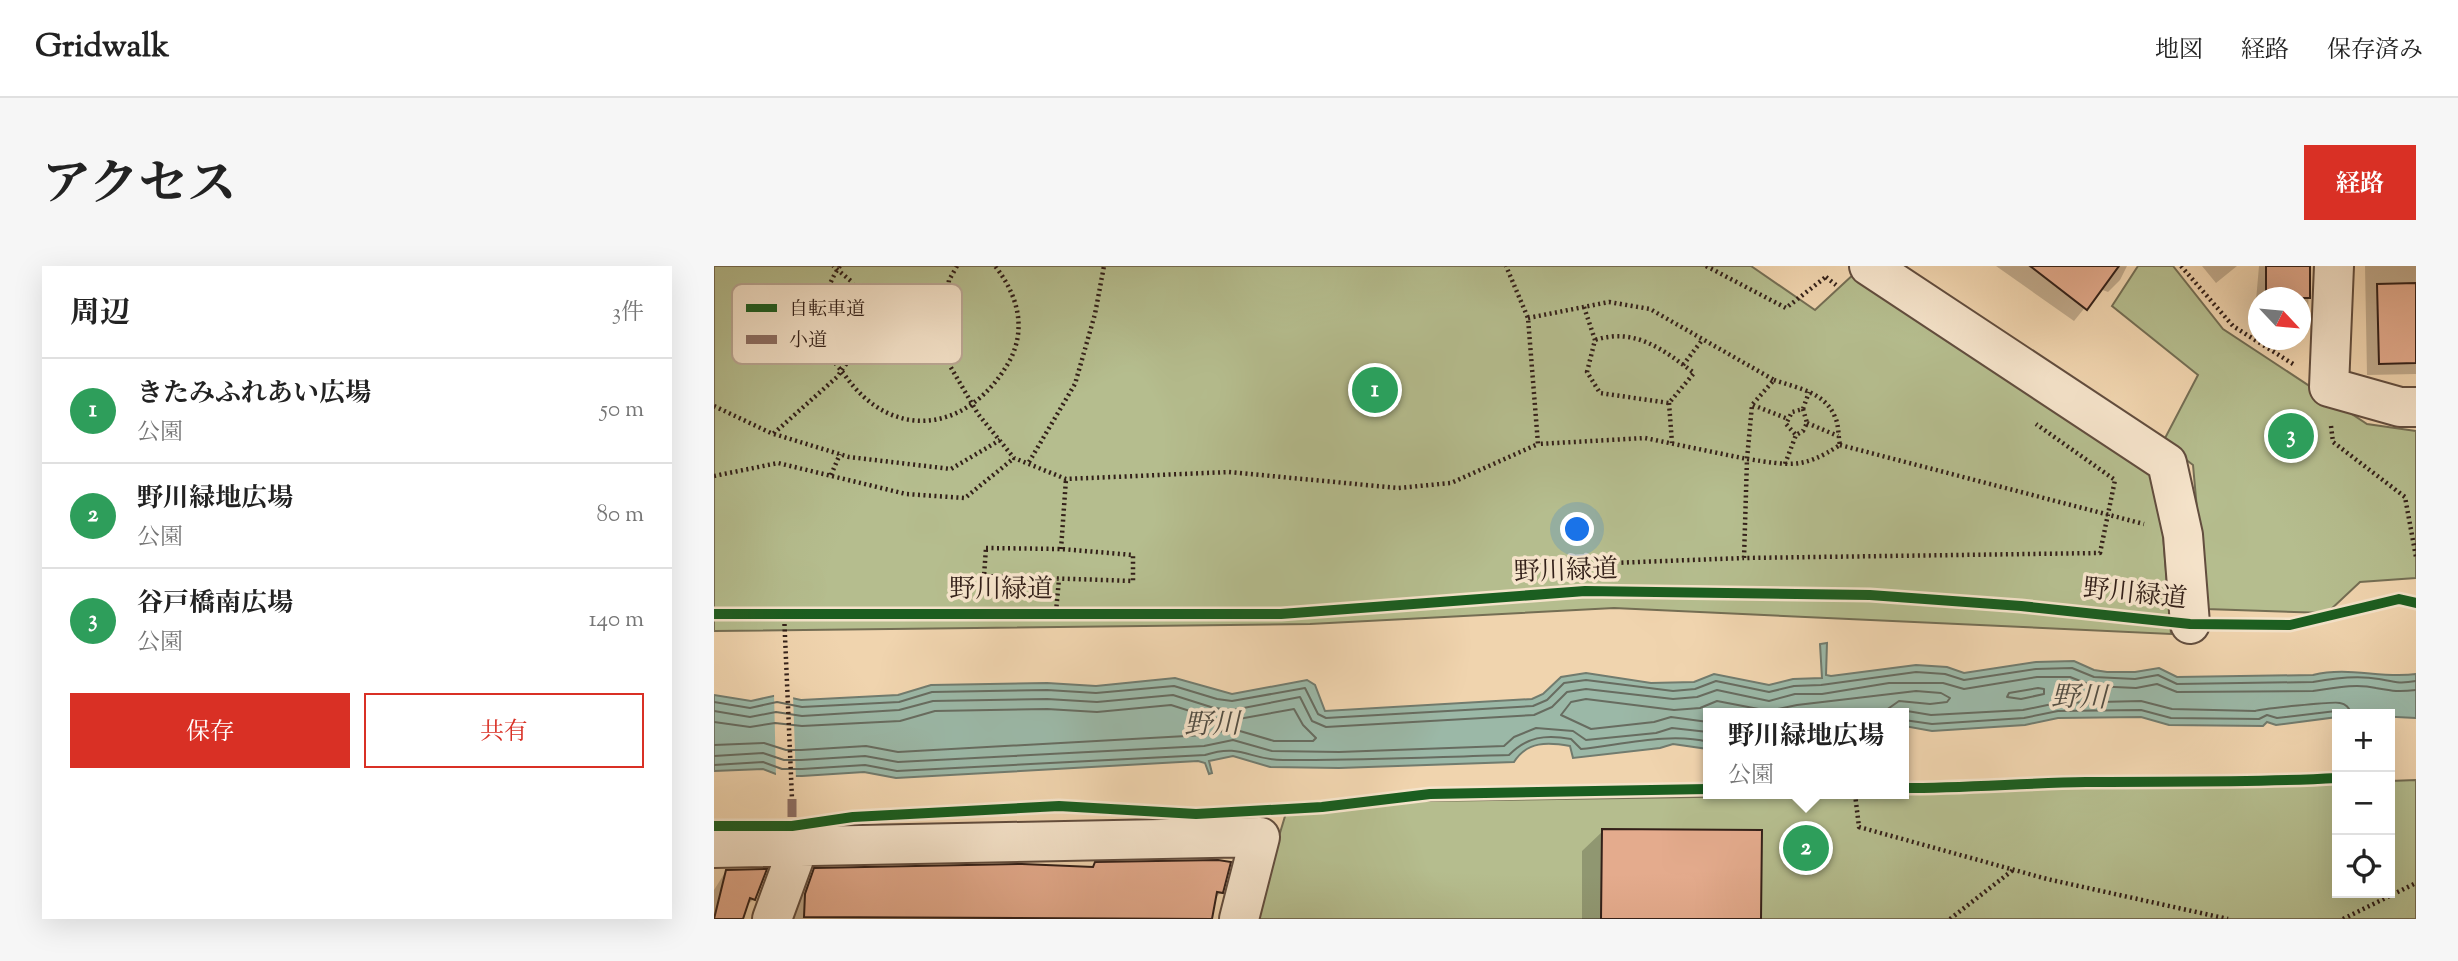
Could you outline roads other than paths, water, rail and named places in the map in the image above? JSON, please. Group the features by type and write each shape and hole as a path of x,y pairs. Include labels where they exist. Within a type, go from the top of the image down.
{"street":[{"path":"2343,268 2329,387 2400,407 2416,407"},
{"path":"1850,277 2166,463 2183,535 2190,624"},
{"path":"714,848 1260,837 1239,919"},
{"path":"772,919 798,848"}],"water":[{"name":"野川","path":"1827,643 1826,675 1831,676 1916,665 1947,667 1964,673 2036,662 2074,661 2094,670 2107,672 2135,672 2159,668 2177,677 2313,675 2339,672 2416,674 2416,718 2395,717 2395,709 2332,709 2332,718 2276,725 2267,722 2263,726 2169,725 2141,717 2058,718 2025,725 1932,731 1909,727 1909,708 1703,708 1703,748 1673,744 1660,748 1573,758 1570,746 1546,744 1525,750 1514,762 1339,768 1270,767 1233,756 1209,761 1212,773 1209,774 1205,763 1198,761 896,778 864,772 781,776 763,769 714,771 714,695 751,701 778,695 801,700 898,695 931,685 1047,683 1096,686 1175,678 1232,694 1307,680 1315,685 1325,711 1532,699 1543,694 1561,677 1586,673 1651,683 1694,682 1714,674 1769,685 1793,679 1822,678 1820,644"}],"place":[{"name":"きたみふれあい広場","path":"1375,390"},
{"name":"谷戸橋南広場","path":"2291,436"},
{"name":"野川緑地広場","path":"1806,848"}]}
